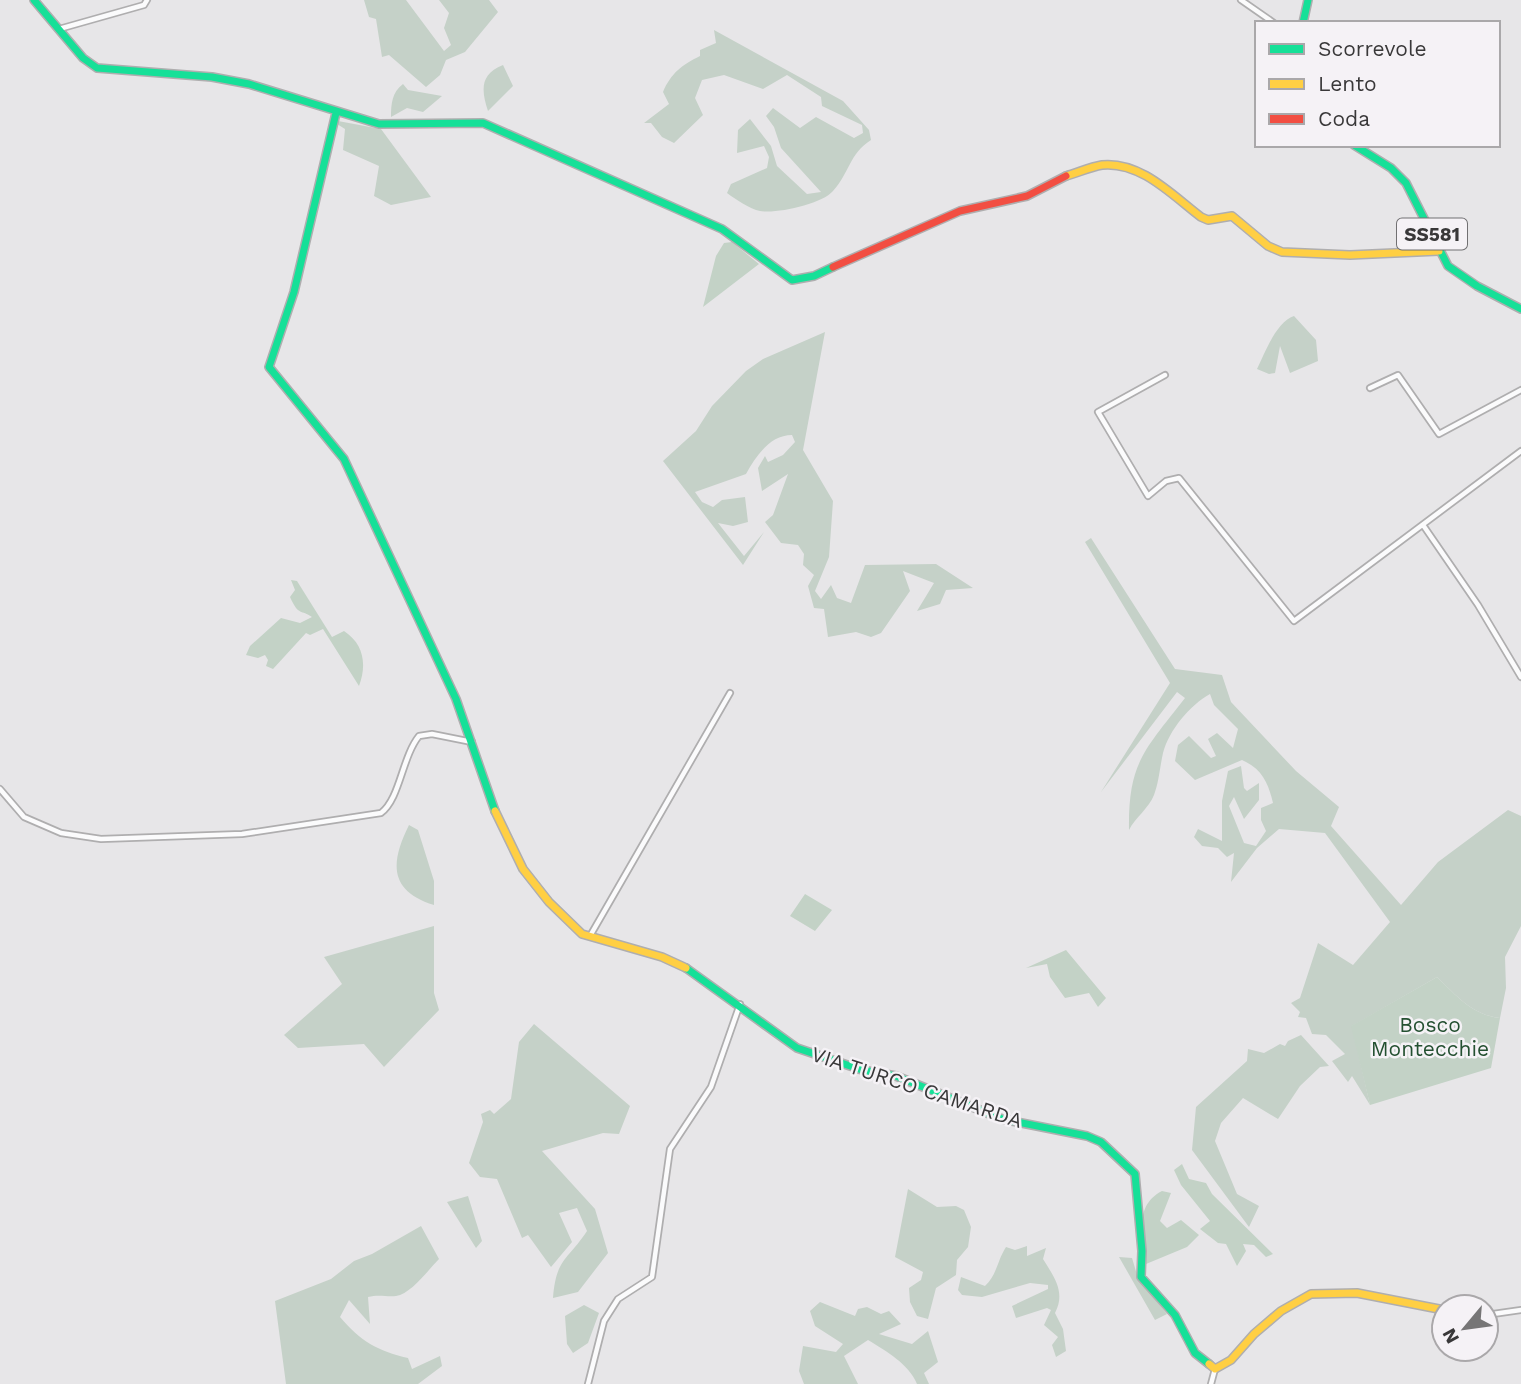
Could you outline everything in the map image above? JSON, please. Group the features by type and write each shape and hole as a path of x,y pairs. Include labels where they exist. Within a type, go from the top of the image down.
{"street":[{"path":"34,0 89,64 107,70 212,77 249,84 336,113 379,124 483,123 722,229 792,279 814,276 960,211 1027,197 1053,180 1103,165 1128,169 1151,178 1208,220 1233,216 1273,250 1350,255 1439,251"},
{"path":"59,29 144,5 147,0"},
{"path":"1241,0 1271,21"},
{"path":"1303,21 1308,0"},
{"name":"VIA TURCO CAMARDA","path":"336,113 294,292 269,367 344,459 473,742 499,823 523,869 549,902 582,934 662,957 705,978 797,1048 862,1070 896,1076 1002,1119 1087,1136 1101,1142 1135,1174 1142,1251 1141,1277 1175,1315 1195,1353 1215,1369"},
{"name":"SS581","path":"1357,147 1391,168 1406,183 1423,212 1439,251 1458,274 1521,309"},
{"path":"1165,375 1098,412 1148,496 1166,481 1179,478 1294,621 1521,451"},
{"path":"1370,388 1398,375 1439,434 1521,390"},
{"path":"1423,526 1478,605 1521,677"},
{"path":"589,937 730,693"},
{"path":"0,789 19,814 72,836 114,840 242,834 381,813 390,804 407,753 419,736 432,734 473,742"},
{"path":"588,1384 604,1321 618,1299 652,1277 670,1149 711,1087 740,1004"},
{"path":"1211,1384 1215,1369 1224,1367 1259,1330 1286,1309 1312,1294 1358,1294 1430,1307"},
{"path":"1500,1313 1521,1310"}],"shaded area":[{"path":"364,0 406,0 444,51 451,45 444,28 449,13 439,0 489,0 498,12 465,52 446,60 440,75 426,87 389,55 382,57 376,19 369,17"},
{"path":"714,30 843,101 869,130 871,140 858,151 839,184 827,196 799,207 768,212 752,208 727,193 731,184 767,168 769,157 764,146 737,153 738,130 750,119 771,146 777,166 807,194 821,192 781,148 774,127 766,116 773,108 800,128 816,117 854,138 863,133 862,125 822,106 821,97 787,75 763,89 724,75 702,80 695,98 703,115 674,143 662,137 651,123 644,123 669,104 663,92 673,75 682,66 700,56 700,50 716,43"},
{"path":"503,65 513,86 488,111 484,84 490,73"},
{"path":"403,84 408,90 442,96 423,112 407,108 391,117 393,99"},
{"path":"338,121 381,129 431,197 391,205 374,196 379,166 343,150 345,129 337,124"},
{"path":"1294,316 1316,340 1318,361 1290,373 1280,346 1275,373 1269,374 1257,369 1276,331"},
{"path":"825,332 803,450 833,501 829,557 815,591 821,599 831,585 837,598 851,603 865,565 936,564 973,588 946,590 940,604 917,611 934,583 903,571 910,591 881,633 871,637 856,632 828,637 824,609 814,608 808,586 814,575 803,565 804,554 798,545 781,543 765,522 773,515 788,474 762,491 758,468 765,456 768,462 783,455 795,442 792,435 770,443 746,474 695,492 702,502 713,507 722,500 745,497 748,522 733,526 718,523 744,556 764,532 743,565 663,461 696,431 712,406 746,371 763,359"},
{"path":"1091,538 1175,669 1222,675 1231,702 1296,771 1339,807 1331,826 1401,905 1438,862 1508,810 1521,816 1521,926 1505,957 1506,988 1500,1018 1473,1008 1437,977 1352,1026 1370,1105 1352,1076 1348,1082 1332,1061 1345,1054 1326,1035 1312,1034 1306,1018 1298,1017 1300,1012 1291,1003 1300,998 1318,943 1353,965 1390,922 1325,833 1279,829 1257,848 1231,882 1234,853 1227,857 1218,848 1202,846 1194,837 1198,829 1222,841 1222,801 1228,771 1241,766 1244,788 1247,791 1259,783 1259,800 1244,819 1234,797 1229,806 1244,843 1256,846 1266,831 1261,820 1261,808 1273,803 1263,777 1242,760 1195,780 1175,761 1178,745 1189,736 1211,758 1216,756 1208,739 1217,733 1233,748 1238,729 1214,705 1210,694 1188,711 1175,727 1163,753 1154,795 1129,830 1129,807 1136,772 1149,745 1185,698 1177,692 1101,792 1170,683 1085,542"},
{"path":"409,825 418,830 434,881 434,905 408,892 401,884 397,863"},
{"path":"434,926 434,993 439,1010 384,1067 364,1044 298,1048 284,1035 342,984 324,957"},
{"path":"534,1024 630,1106 619,1134 603,1133 542,1151 595,1209 608,1253 578,1292 553,1298 560,1267 587,1231 577,1208 559,1213 572,1242 551,1267 528,1235 522,1238 497,1179 480,1177 469,1163 483,1122 481,1114 490,1110 494,1114 511,1099 519,1042"},
{"path":"1301,1035 1329,1066 1320,1067 1300,1086 1278,1119 1243,1098 1221,1123 1215,1141 1237,1194 1259,1206 1249,1227 1192,1150 1196,1107 1247,1061 1248,1049 1264,1053 1280,1044 1285,1046 1288,1041"},
{"path":"908,1189 937,1207 956,1206 964,1210 971,1227 968,1247 957,1260 956,1275 936,1288 928,1319 917,1316 910,1302 909,1288 921,1280 923,1272 895,1257"},
{"path":"468,1196 482,1241 476,1248 447,1202"},
{"path":"421,1226 439,1259 414,1286 402,1294 368,1297 370,1324 349,1300 340,1317 370,1344 408,1358 412,1369 440,1356 442,1366 418,1384 286,1384 275,1301 331,1279 354,1261 372,1254"},
{"path":"1027,1246 1027,1256 1046,1248 1043,1259 1059,1291 1055,1313 1063,1329 1066,1351 1056,1357 1052,1345 1058,1337 1044,1325 1051,1310 1047,1308 1016,1318 1012,1306 1048,1289 1048,1285 1030,1283 982,1297 962,1295 958,1290 961,1277 985,1286 1006,1247 1015,1250"},
{"path":"1119,1257 1132,1258 1138,1278 1167,1314 1155,1320"},
{"path":"820,1302 855,1316 858,1309 867,1307 881,1314 889,1311 901,1324 879,1334 912,1344 928,1331 938,1362 924,1373 929,1384 917,1384 903,1364 868,1340 844,1356 858,1384 804,1384 799,1371 803,1346 836,1352 843,1344 815,1326 810,1311"},
{"path":"584,1305 599,1313 588,1343 573,1353 567,1344 565,1316"}],"green space":[{"path":"732,242 759,264 703,307 716,256 724,243"},
{"path":"291,580 297,581 332,637 344,631 356,642 363,663 359,686 323,629 310,635 306,633 273,669 266,666 268,660 265,655 258,658 246,655 250,646 281,618 300,623 312,617 298,610 293,603 290,597 295,590"},
{"path":"805,894 832,910 815,931 790,916"},
{"path":"1066,950 1106,998 1098,1007 1089,993 1065,998 1050,977 1047,964 1026,968"},
{"name":"Bosco Montecchie","path":"1437,977 1473,1008 1500,1018 1491,1068 1370,1105 1351,1026"},
{"path":"1182,1164 1189,1179 1206,1183 1212,1194 1273,1254 1266,1257 1254,1245 1243,1244 1246,1251 1237,1266 1226,1244 1218,1243 1200,1229 1210,1221 1181,1185 1174,1170"},
{"path":"1162,1191 1171,1193 1160,1221 1167,1228 1181,1220 1199,1235 1187,1247 1146,1264 1142,1233 1143,1214 1153,1197"}],"traffic: fast":[{"path":"34,0 83,58 97,68 212,77 249,84 379,124 483,123 722,229 792,280 814,276 833,267"},
{"path":"1303,21 1308,0"},
{"path":"336,113 294,292 269,367 344,459 456,699 495,811"},
{"path":"1357,147 1391,168 1406,183 1448,266 1477,286 1521,309"},
{"path":"686,968 797,1048 862,1070 896,1076 1002,1119 1087,1136 1101,1142 1135,1174 1142,1251 1141,1277 1175,1315 1195,1353 1209,1364"}],"traffic: slow":[{"path":"1066,176 1102,165 1130,168 1168,190 1201,217 1208,220 1232,216 1268,246 1282,252 1350,255 1439,251"},
{"path":"495,811 523,869 549,902 582,934 662,957 686,968"},
{"path":"1209,1364 1215,1369 1231,1360 1254,1334 1281,1311 1311,1294 1357,1293 1430,1307"}],"traffic: jam":[{"path":"833,267 960,211 1027,196 1066,176"}]}
